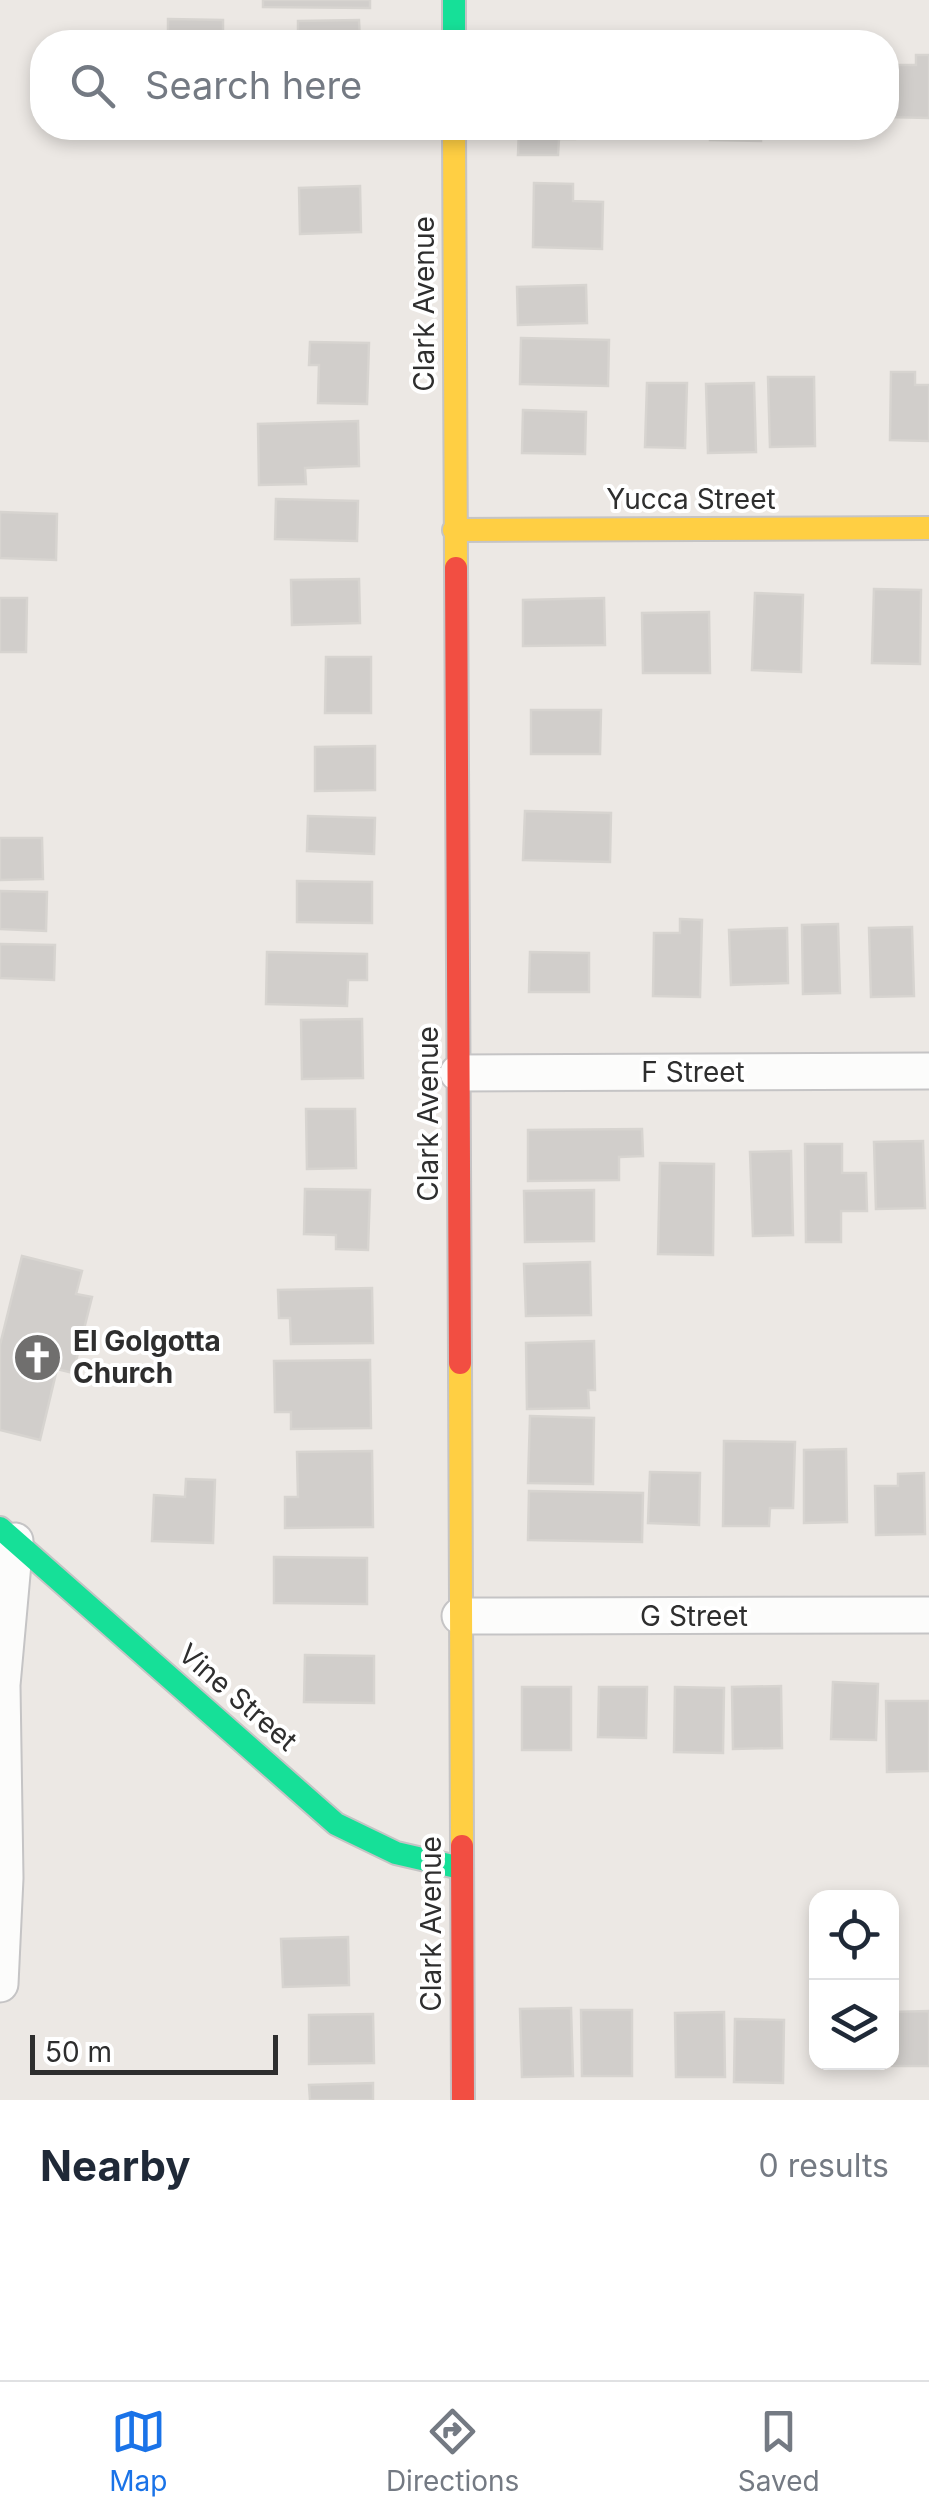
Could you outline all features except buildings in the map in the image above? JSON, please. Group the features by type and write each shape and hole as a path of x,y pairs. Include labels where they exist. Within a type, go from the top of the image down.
{"street":[{"path":"454,0 454,30"},
{"name":"Clark Avenue","path":"454,140 463,2100"},
{"name":"Yucca Street","path":"454,530 929,528"},
{"name":"F Street","path":"458,1073 929,1071"},
{"path":"0,1984 5,1878 2,1685 8,1534"},
{"name":"Vine Street","path":"8,1534 336,1824 373,1847 412,1861 460,1868"},
{"name":"G Street","path":"460,1616 929,1616"}],"traffic: fast":[{"path":"454,0 454,30"},
{"path":"0,1528 336,1824 396,1853 461,1868"}],"traffic: slow":[{"path":"454,140 456,568"},
{"path":"454,530 929,528"},
{"path":"460,1363 462,1846"}],"traffic: jam":[{"path":"456,568 460,1363"},
{"path":"462,1846 463,2100"}],"place":[{"name":"El Golgotta Church","path":"38,1357"}]}
